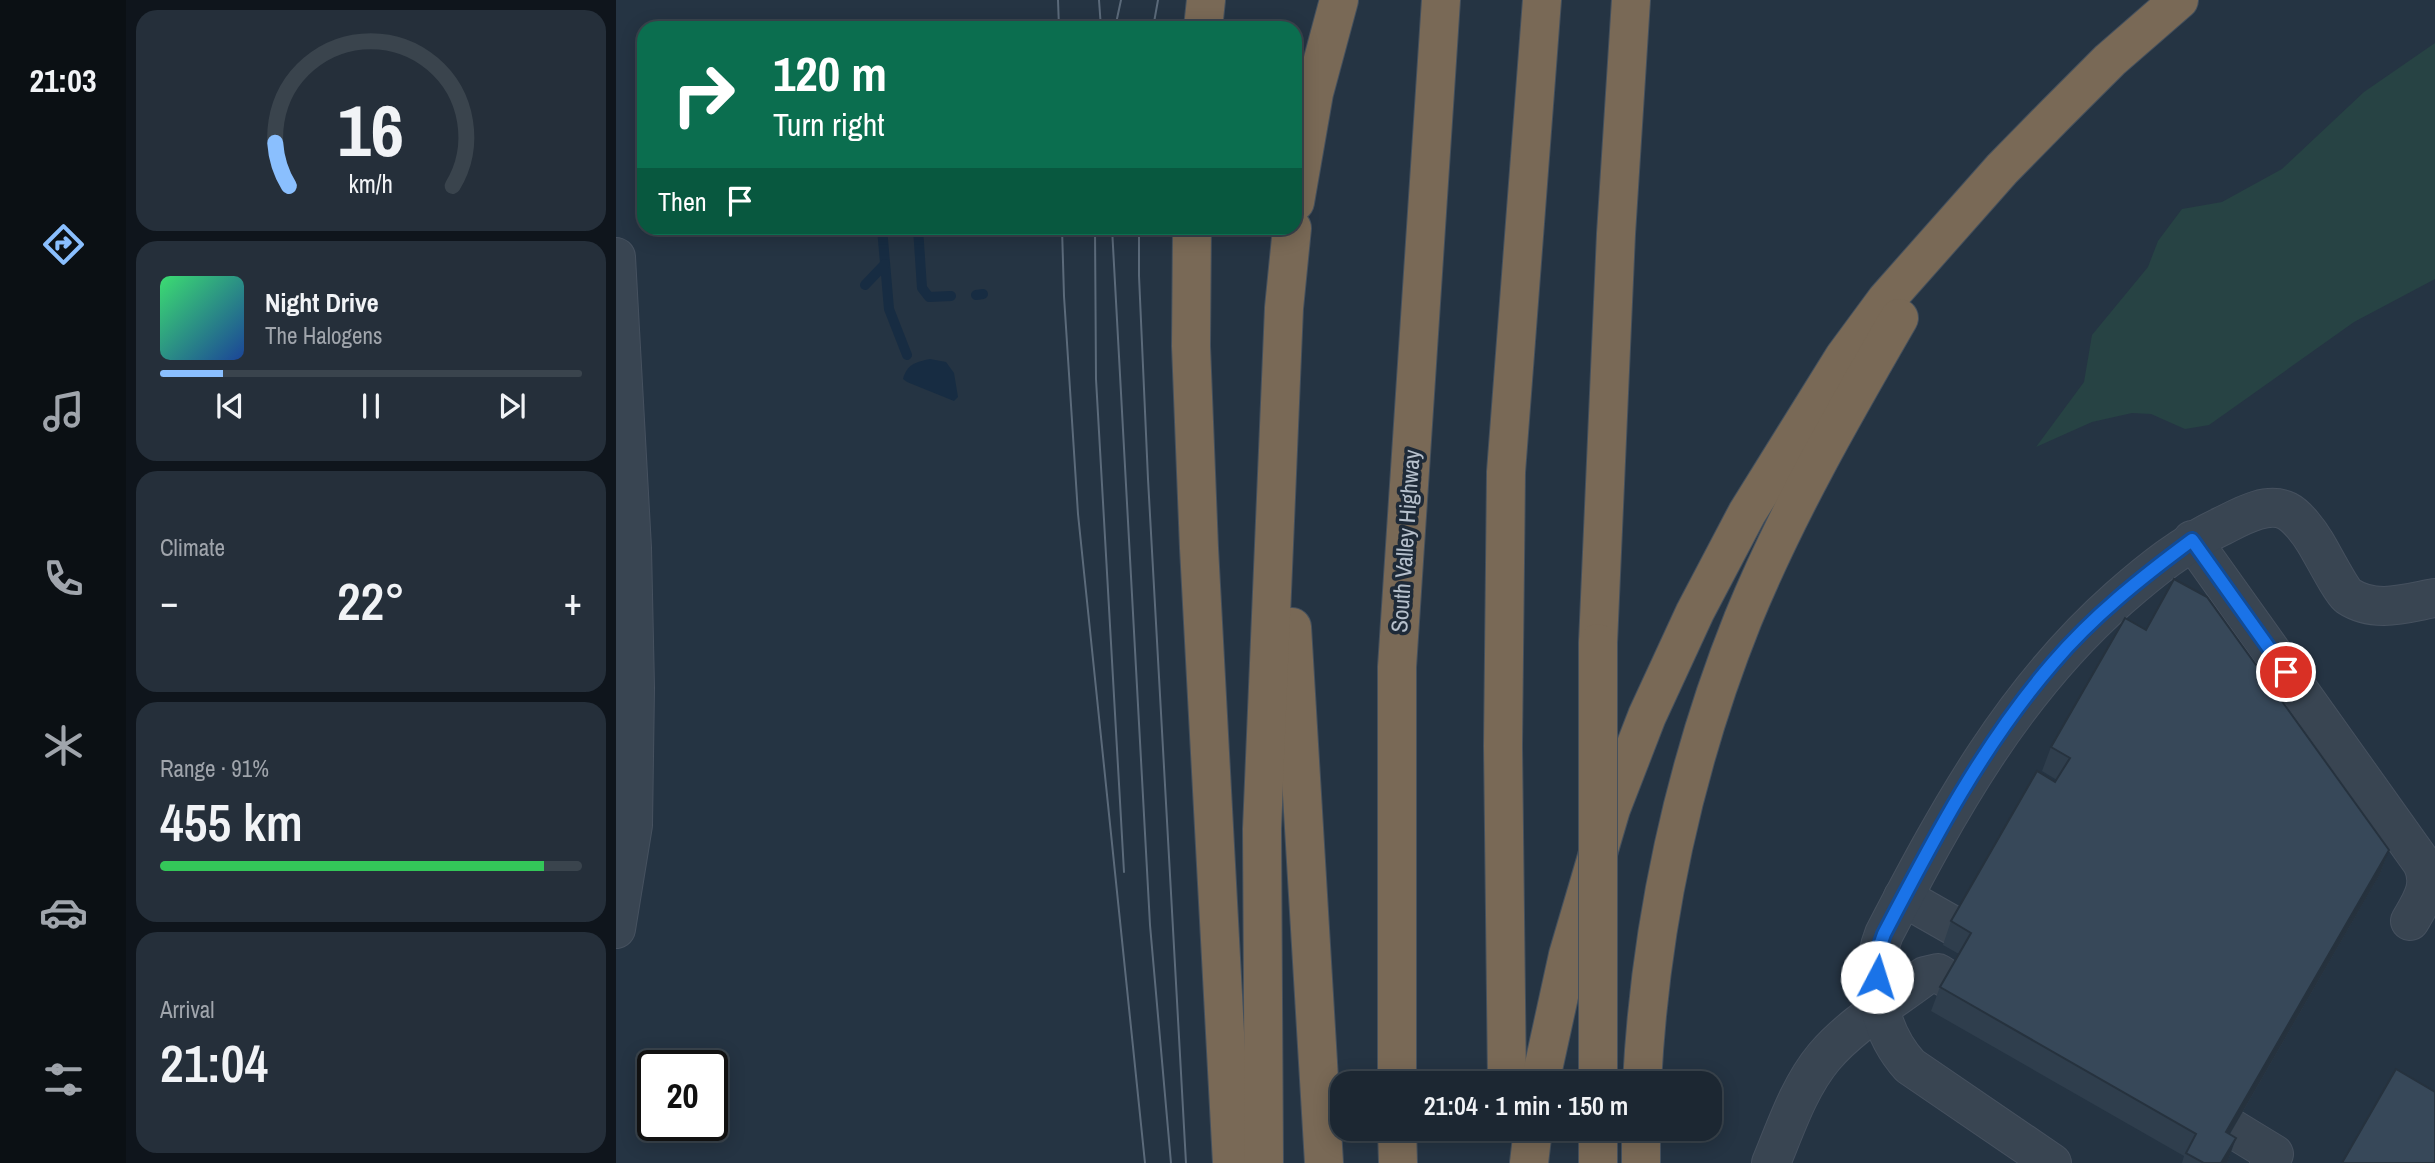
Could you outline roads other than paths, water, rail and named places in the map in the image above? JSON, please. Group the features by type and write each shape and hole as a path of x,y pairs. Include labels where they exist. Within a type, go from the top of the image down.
{"highway":[{"path":"1302,162 1314,93 1339,0"},
{"name":"South Valley Highway","path":"1397,1071 1397,667 1441,0"},
{"path":"1507,1071 1503,760 1506,471 1542,0"},
{"path":"1598,1071 1598,643 1616,234 1631,0"},
{"path":"1543,1071 1568,956 1611,810 1647,716 1695,612 1747,513 1844,357 1886,300 2002,169 2110,60 2179,0"},
{"path":"1642,1071 1644,1034 1661,907 1707,717 1744,618 1797,504 1859,388 1954,224"},
{"path":"1192,235 1191,346 1199,548 1232,1163"},
{"path":"1264,1163 1262,829 1284,308 1291,235"},
{"path":"1280,404 1324,1163"},
{"path":"1397,1141 1398,1163"},
{"path":"1507,1141 1508,1163"},
{"path":"1529,1163 1532,1141"},
{"path":"1598,1141 1598,1163"},
{"path":"1641,1141 1641,1163"}],"street":[{"path":"616,257 632,548 635,688 633,825 616,929"},
{"path":"2052,1163 1910,1066 1898,1050 1880,1010 1877,992 1878,951 1884,934 1983,758 2008,720 2046,672 2103,613 2192,540 2247,513 2271,508 2287,511 2310,534 2347,595 2367,604 2387,607 2435,598"},
{"path":"2192,540 2368,813 2422,863 2427,876 2426,890 2410,921"},
{"path":"1903,897 1954,926"},
{"path":"1771,1163 1802,1091 1824,1058 1880,1010 1929,974 1938,973 1949,980"},
{"path":"2232,1129 2274,1154 2269,1163"}],"water":[{"path":"930,359 946,362 954,373 958,397 954,401 903,379 913,364"}],"waterway":[{"path":"883,235 889,309 907,355"},
{"path":"918,235 922,288 929,297 951,296"},
{"path":"865,285 885,264"},
{"path":"976,295 983,294"}],"tram line":[{"path":"1058,0 1059,21"},
{"path":"1099,0 1100,21"},
{"path":"1116,21 1121,0"},
{"path":"1154,21 1158,0"},
{"path":"1062,235 1078,514 1145,1163"},
{"path":"1095,235 1096,379 1124,872"},
{"path":"1112,235 1150,925 1171,1163"},
{"path":"1139,235 1148,479 1186,1163"}]}
